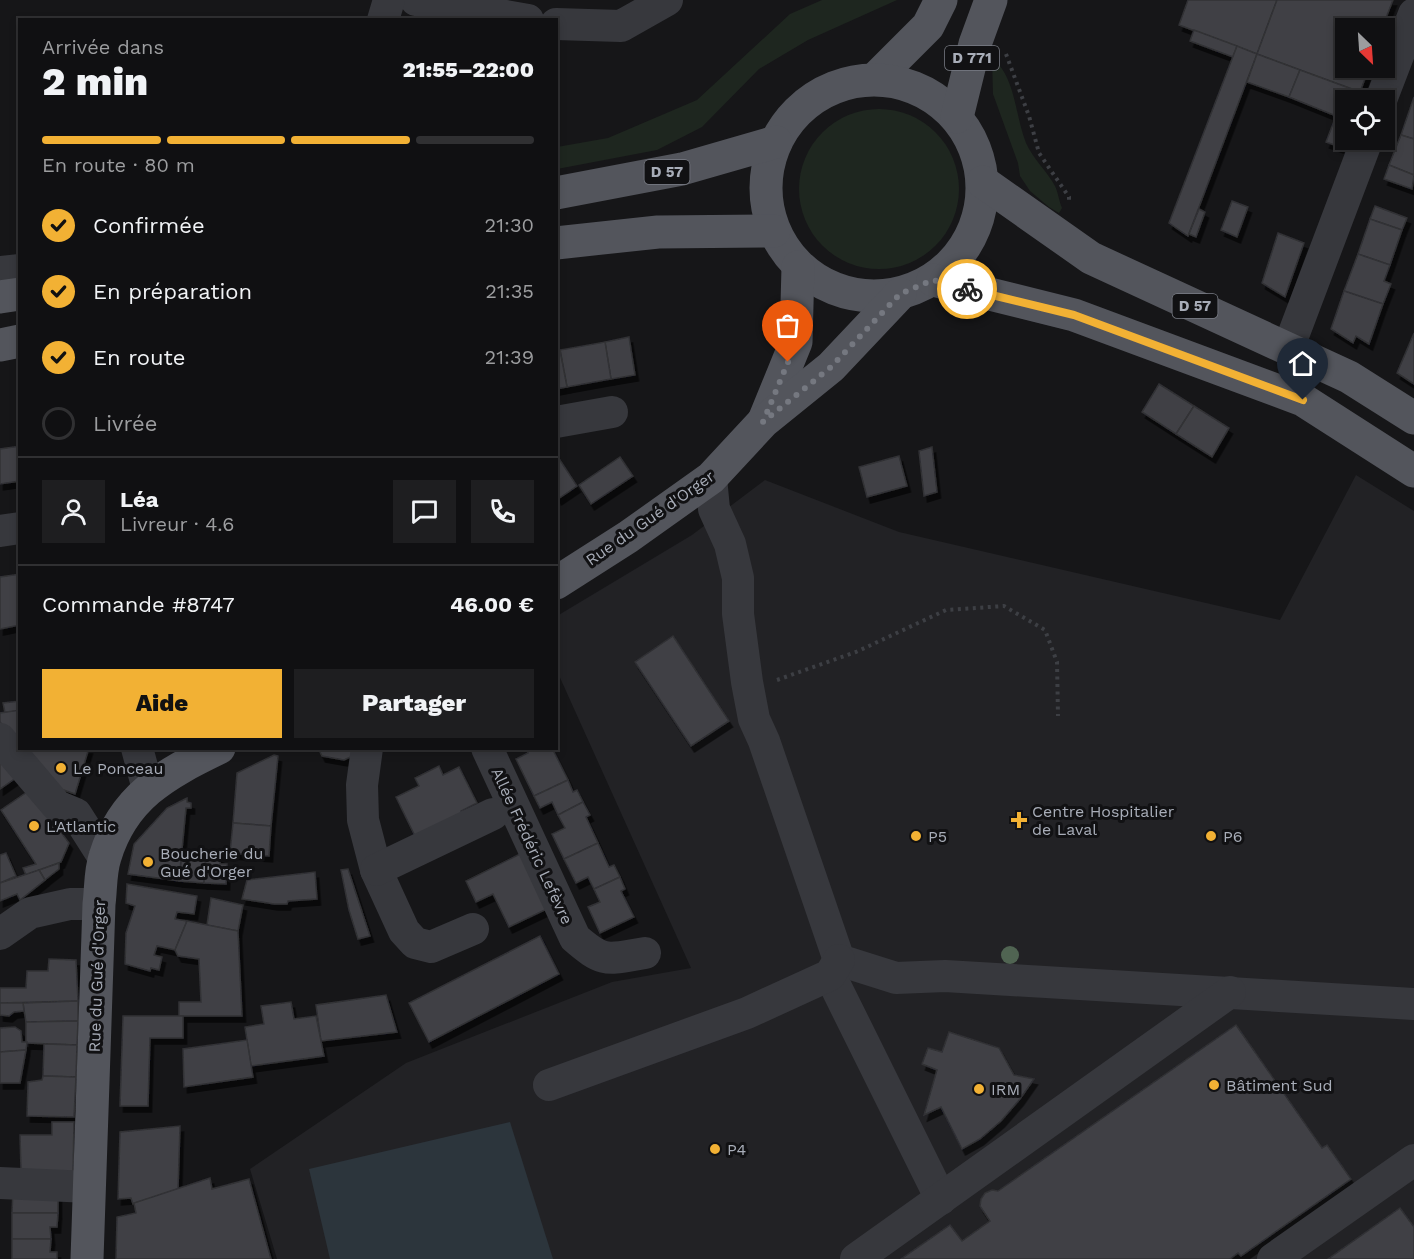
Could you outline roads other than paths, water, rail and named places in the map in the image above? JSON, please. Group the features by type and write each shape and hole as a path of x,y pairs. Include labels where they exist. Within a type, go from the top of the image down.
{"main road":[{"path":"875,79 928,26 940,0"},
{"name":"D 771","path":"957,117 975,44 991,0"},
{"path":"875,79 906,84 915,88 934,97 957,117 976,148 983,182 981,211 971,238 955,262 933,280 900,294 863,297 828,287 798,267 784,250 774,231 766,202 767,171 776,142 793,116 816,96 844,84 875,79"},
{"name":"D 57","path":"558,193 682,170 776,142"},
{"name":"D 57","path":"983,182 1091,258 1349,377 1414,418"},
{"path":"558,243 658,232 774,231"},
{"name":"Rue du Gué d'Orger","path":"763,422 796,342 798,267"},
{"path":"933,280 1074,315 1303,400 1414,471"},
{"path":"0,297 18,294"},
{"name":"Rue du Gué d'Orger","path":"558,581 628,537 711,478 763,422 831,367 900,294"},
{"path":"0,345 18,341"},
{"name":"Rue du Gué d'Orger","path":"87,1259 99,904 104,858 120,821 148,789 177,768 215,750"}],"street":[{"path":"384,18 389,0"},
{"path":"416,0 517,18"},
{"path":"558,24 621,26 667,0"},
{"path":"1385,90 1414,14"},
{"path":"1288,349 1363,150"},
{"path":"0,272 18,270"},
{"path":"558,422 612,412"},
{"path":"711,478 714,509 730,544 738,578 738,614 754,719 764,741 835,968 940,1199"},
{"path":"0,531 18,528"},
{"path":"0,739 57,806 76,814 104,858"},
{"path":"138,750 148,789"},
{"path":"367,750 362,785 363,820 376,870 404,931 415,943 431,946 473,928"},
{"name":"Allée Frédéric Lefèvre","path":"488,750 574,938 591,952 607,959 645,953"},
{"path":"376,870 493,814"},
{"path":"0,934 30,913 70,904 99,904"},
{"path":"549,1085 747,1013 835,968 896,978 945,976 1414,1004"},
{"path":"856,1259 1230,992"},
{"path":"1272,1259 1414,1160"},
{"path":"0,1184 89,1187"}],"place":[{"name":"Le Ponceau","path":"61,768"},
{"name":"Centre Hospitalier de Laval","path":"1019,820"},
{"name":"L'Atlantic","path":"34,826"},
{"name":"P5","path":"916,836"},
{"name":"P6","path":"1211,836"},
{"name":"Boucherie du Gué d'Orger","path":"148,862"},
{"name":"Bâtiment Sud","path":"1214,1085"},
{"name":"IRM","path":"979,1089"},
{"name":"P4","path":"715,1149"}]}
